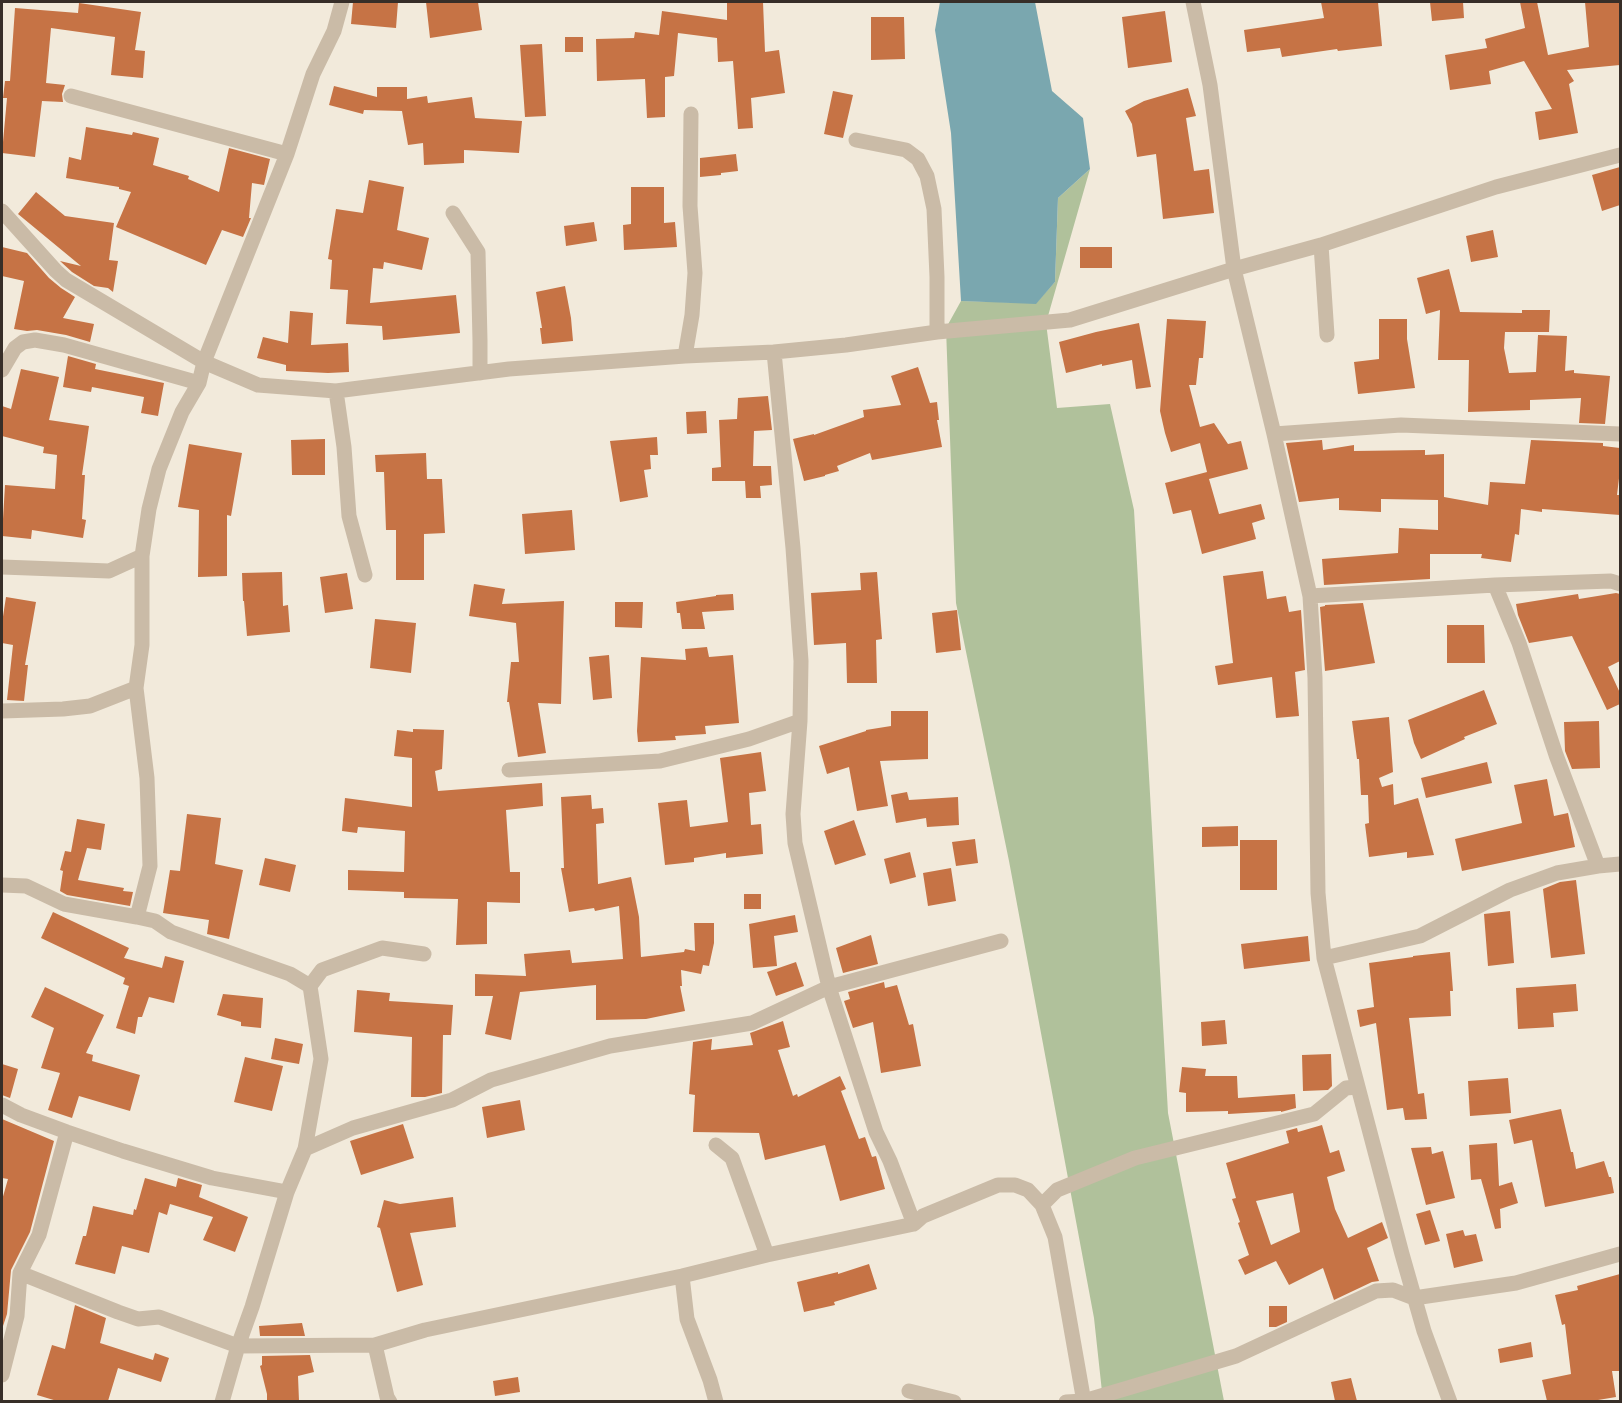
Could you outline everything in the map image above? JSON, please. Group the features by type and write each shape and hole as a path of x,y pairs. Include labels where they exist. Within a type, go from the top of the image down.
{"street":[{"path":"136,917 150,866 147,778 136,688 142,645 142,556 149,509 159,469 182,412 199,383 204,362 287,154 313,74 334,31 342,2"},
{"path":"1193,2 1210,85 1234,268 1310,596 1315,678 1318,893 1324,958 1414,1298 1450,1401"},
{"path":"71,96 287,154"},
{"path":"686,356 695,273 690,206 691,114"},
{"path":"856,140 906,150 918,159 927,176 934,209 937,332"},
{"path":"2,211 56,272 66,280 204,362 258,385 336,391 480,373 686,356 774,352 846,345 937,332 1070,320 1234,268 1322,244 1496,187 1620,155"},
{"path":"453,213 478,252 480,373"},
{"path":"1322,244 1327,335"},
{"path":"2,370 15,348 23,342 35,340 64,345 199,383"},
{"path":"774,352 793,548 801,661 800,721 793,814 795,843 829,987 876,1132 890,1161 914,1224"},
{"path":"336,391 344,447 349,516 365,575"},
{"path":"1274,434 1401,425 1620,434"},
{"path":"2,567 109,571 142,556"},
{"path":"1310,596 1495,585 1611,581 1620,584"},
{"path":"1495,585 1519,643 1556,755 1598,866"},
{"path":"2,711 90,706 136,688"},
{"path":"509,770 660,761 749,739 800,721"},
{"path":"1324,958 1420,936 1510,890 1557,873 1620,864"},
{"path":"2,885 26,886 64,904 155,921 171,932 290,974 310,986"},
{"path":"305,1149 352,1128 452,1100 491,1080 610,1046 752,1023 829,987 1001,941"},
{"path":"222,1401 287,1192 305,1149 321,1059 310,986 322,970 381,948 424,954"},
{"path":"1042,1205 1057,1190 1135,1158 1314,1114 1346,1088 1358,1087"},
{"path":"2,1105 21,1115 123,1151 212,1178 287,1192"},
{"path":"2,1375 17,1316 20,1273 39,1235 67,1131"},
{"path":"716,1145 732,1158 767,1255"},
{"path":"20,1273 138,1319 159,1317 238,1346 375,1345 425,1330 914,1224 923,1216 998,1185 1015,1185 1028,1190 1042,1205 1055,1237 1084,1401"},
{"path":"1066,1401 1084,1401 1236,1356 1376,1291 1393,1290 1414,1298 1516,1283 1620,1254"},
{"path":"682,1276 687,1319 716,1401"},
{"path":"375,1345 387,1397 390,1401"},
{"path":"909,1391 954,1401"}],"green space":[{"path":"1090,169 1046,323 1057,408 1110,404 1134,510 1168,1113 1224,1401 1103,1401 1094,1318 1009,861 956,603 946,328 961,301 1036,303 1055,282 1058,198"}],"water":[{"path":"940,2 1035,2 1052,91 1083,118 1090,169 1058,198 1055,282 1036,304 961,301 951,133 935,30"}],"building":[{"path":"353,2 398,2 396,28 351,24"},
{"path":"426,2 478,2 482,30 430,38"},
{"path":"727,2 763,2 765,52 779,50 785,93 751,98 753,128 738,129 733,61 718,62 717,38 678,33 674,76 665,77 665,117 647,118 645,79 597,81 596,39 634,38 635,32 659,35 662,11 727,20"},
{"path":"1321,2 1378,2 1382,46 1338,51 1337,49 1282,57 1280,48 1247,52 1244,30 1324,18"},
{"path":"1430,2 1463,2 1464,18 1432,21"},
{"path":"1520,2 1537,2 1548,55 1589,47 1585,2 1620,2 1620,65 1567,70 1574,81 1569,84 1578,133 1539,140 1535,112 1552,109 1524,61 1489,71 1491,84 1450,90 1445,55 1487,48 1485,39 1525,28"},
{"path":"79,3 141,12 135,50 145,51 143,78 111,75 115,37 51,28 46,83 65,85 62,94 63,102 42,101 35,157 2,153 7,98 3,98 5,81 10,81 15,8 78,13"},
{"path":"1165,11 1172,62 1128,68 1122,17"},
{"path":"871,17 904,17 905,59 871,60"},
{"path":"565,37 583,37 583,52 565,52"},
{"path":"542,44 546,116 525,117 520,45"},
{"path":"334,86 377,97 377,87 407,87 407,99 427,96 428,103 472,97 475,118 522,121 519,153 464,150 464,163 424,165 423,143 408,145 402,111 364,110 363,114 329,105"},
{"path":"1188,88 1196,116 1186,118 1194,171 1209,169 1214,213 1163,219 1156,154 1137,157 1132,124 1125,111 1144,101"},
{"path":"833,91 853,95 843,138 824,134"},
{"path":"86,127 132,135 133,132 159,138 153,165 189,176 188,179 219,192 229,148 270,159 264,185 252,183 249,218 251,218 243,237 222,230 206,265 116,227 131,192 119,189 119,187 66,178 69,157 81,160"},
{"path":"736,154 738,171 700,177 700,158"},
{"path":"1620,167 1620,205 1602,211 1592,175"},
{"path":"369,180 404,187 397,230 429,238 422,270 384,262 383,269 373,268 370,303 456,295 460,333 383,340 382,326 346,324 348,290 330,289 332,260 328,259 336,209 363,213"},
{"path":"631,187 664,187 664,223 675,222 677,247 624,250 623,225 631,224"},
{"path":"36,192 65,216 114,223 109,260 118,261 113,292 108,288 94,286 72,272 60,261 81,266 18,214"},
{"path":"594,222 597,241 566,246 564,226"},
{"path":"1493,230 1498,257 1471,262 1466,236"},
{"path":"2,247 27,253 49,278 75,297 63,318 94,324 90,342 37,330 14,329 24,281 2,276"},
{"path":"1080,247 1112,247 1112,268 1080,268"},
{"path":"1449,269 1460,312 1522,313 1522,310 1550,310 1549,332 1505,332 1504,348 1509,373 1536,372 1538,335 1567,336 1565,371 1574,370 1574,373 1610,376 1605,424 1579,423 1581,398 1530,400 1530,410 1468,412 1469,360 1438,360 1440,310 1426,314 1417,278"},
{"path":"565,286 573,341 542,344 540,328 542,328 536,292"},
{"path":"290,311 313,313 311,345 348,343 349,372 286,371 286,365 257,358 263,337 288,343"},
{"path":"1167,319 1206,321 1203,358 1199,358 1196,385 1189,385 1200,427 1214,423 1228,444 1241,441 1248,469 1209,479 1219,514 1261,504 1265,519 1252,523 1256,539 1202,554 1191,510 1173,514 1165,483 1207,472 1200,443 1171,452 1165,433 1160,411"},
{"path":"1379,319 1407,319 1407,339 1415,388 1358,394 1354,362 1379,359"},
{"path":"1139,323 1151,387 1136,389 1132,360 1102,366 1102,364 1066,373 1059,342"},
{"path":"68,356 96,364 95,369 164,383 158,416 141,413 144,397 92,387 91,392 63,387"},
{"path":"918,367 930,403 937,402 939,420 937,420 942,447 872,460 870,453 837,466 839,471 804,481 793,439 814,435 864,417 863,410 901,405 891,376"},
{"path":"21,369 59,377 49,420 89,426 82,475 85,475 82,519 86,520 83,538 32,530 31,539 2,536 5,485 55,489 57,455 43,453 44,447 2,436 2,406 11,409"},
{"path":"768,396 772,430 754,431 753,466 771,466 772,485 760,486 761,498 746,498 745,481 712,481 712,468 721,467 719,420 737,419 738,398"},
{"path":"706,411 707,433 687,434 686,412"},
{"path":"657,437 658,455 650,455 651,469 644,470 648,497 620,502 610,441"},
{"path":"325,439 325,475 292,475 291,440"},
{"path":"1322,440 1323,450 1354,445 1354,451 1425,450 1425,455 1444,454 1444,497 1488,505 1490,482 1525,484 1531,440 1603,443 1603,446 1620,448 1617,495 1620,495 1620,515 1521,509 1519,535 1515,534 1511,562 1481,558 1482,554 1430,554 1430,579 1324,585 1322,559 1398,553 1399,528 1438,530 1438,500 1381,499 1381,512 1339,510 1339,498 1299,502 1286,443"},
{"path":"189,444 242,453 231,516 227,515 227,576 198,577 199,510 178,507"},
{"path":"426,453 427,479 442,479 445,533 424,534 424,580 396,580 396,530 386,530 384,472 376,472 375,455"},
{"path":"572,510 575,550 525,554 522,514"},
{"path":"1263,571 1267,599 1286,596 1289,612 1301,610 1305,670 1295,672 1299,716 1276,718 1272,677 1218,685 1215,666 1233,663 1223,576"},
{"path":"282,572 283,606 288,605 290,632 247,636 242,573"},
{"path":"877,572 882,639 876,640 877,683 847,683 846,643 814,645 811,593 861,590 860,573"},
{"path":"347,573 353,609 325,613 320,577"},
{"path":"474,584 505,589 502,604 564,601 561,704 538,703 546,753 518,757 509,702 507,702 511,662 519,662 516,623 469,616"},
{"path":"733,594 734,610 702,612 705,629 682,629 676,602"},
{"path":"1578,594 1579,599 1620,594 1620,661 1608,667 1620,693 1620,704 1607,710 1572,636 1529,643 1516,604"},
{"path":"6,597 36,602 25,665 28,665 24,701 7,700 13,645 2,643"},
{"path":"615,602 643,602 642,628 615,627"},
{"path":"1363,603 1375,663 1325,671 1320,607"},
{"path":"957,610 961,650 936,653 932,613"},
{"path":"375,619 416,623 411,673 370,668"},
{"path":"1447,625 1484,625 1485,663 1447,663"},
{"path":"707,647 709,657 733,655 739,723 705,726 706,734 675,736 676,740 638,742 641,657 686,660 685,649"},
{"path":"609,655 612,698 593,700 589,657"},
{"path":"1484,690 1497,724 1464,737 1465,739 1421,759 1408,720"},
{"path":"891,711 928,711 928,759 880,761 888,806 857,811 849,767 827,774 819,746 866,730 891,726"},
{"path":"1389,717 1393,772 1379,778 1382,787 1393,784 1394,805 1418,798 1434,855 1407,858 1407,852 1369,857 1365,824 1369,823 1368,795 1361,795 1359,759 1357,759 1352,721"},
{"path":"1599,721 1600,768 1572,769 1565,751 1564,722"},
{"path":"413,729 444,730 442,769 435,771 438,791 542,783 543,806 506,810 510,872 520,872 520,903 487,902 487,944 456,945 458,899 404,898 404,892 348,890 348,870 404,872 405,831 358,827 357,833 342,831 345,798 412,807 412,758 394,756 397,730 413,732"},
{"path":"761,752 766,791 749,793 751,825 761,824 763,854 726,858 726,853 694,858 694,862 665,865 658,803 687,800 690,827 728,822 720,758"},
{"path":"1487,762 1492,783 1426,798 1421,778"},
{"path":"1547,779 1554,816 1568,813 1575,847 1462,871 1455,839 1522,823 1514,785"},
{"path":"907,792 909,800 958,797 959,825 927,827 926,818 896,823 891,795"},
{"path":"591,795 592,809 603,808 604,823 596,824 598,884 631,877 639,917 641,957 684,952 685,949 695,951 694,923 714,923 714,943 709,966 703,965 701,974 681,970 682,986 680,986 685,1011 646,1019 596,1020 596,985 520,992 511,1040 485,1034 493,996 475,996 475,974 526,976 524,954 570,950 572,963 623,959 619,906 595,911 594,908 569,912 561,868 564,868 561,797"},
{"path":"187,814 221,818 215,864 243,870 229,939 207,934 209,920 163,913 170,870 180,871"},
{"path":"77,819 105,824 101,850 87,848 78,880 124,888 123,891 133,892 130,906 67,895 60,891 63,871 60,870 65,851 71,852"},
{"path":"854,820 866,855 835,865 824,831"},
{"path":"1238,826 1238,846 1202,847 1202,827"},
{"path":"975,839 978,863 956,866 952,842"},
{"path":"1240,840 1277,840 1277,890 1240,890"},
{"path":"910,852 916,877 890,884 884,859"},
{"path":"265,858 296,865 290,892 259,885"},
{"path":"951,868 956,901 928,906 923,873"},
{"path":"1576,880 1585,954 1551,958 1543,889 1560,882"},
{"path":"744,894 761,894 761,909 744,909"},
{"path":"1510,911 1514,963 1488,966 1484,914"},
{"path":"53,912 129,948 124,958 162,968 165,956 184,961 174,1003 149,997 142,1017 138,1017 135,1034 116,1028 129,986 123,984 125,978 41,938"},
{"path":"795,915 798,932 774,936 777,966 753,968 749,924"},
{"path":"871,935 878,964 843,973 836,948"},
{"path":"1308,936 1310,961 1244,969 1241,944"},
{"path":"1450,952 1453,991 1450,991 1451,1016 1409,1018 1418,1094 1424,1093 1427,1119 1405,1120 1403,1108 1387,1110 1376,1023 1360,1027 1357,1010 1374,1007 1369,963"},
{"path":"796,962 804,986 776,996 767,972"},
{"path":"884,982 885,988 897,985 909,1025 913,1024 921,1066 881,1073 873,1022 853,1028 844,1001 850,999 848,992"},
{"path":"1576,984 1578,1011 1553,1013 1554,1027 1518,1029 1516,988"},
{"path":"45,987 104,1015 86,1053 93,1055 92,1061 140,1075 130,1111 79,1096 72,1118 48,1110 60,1073 41,1068 54,1028 31,1017"},
{"path":"357,990 390,993 389,1001 453,1005 451,1035 443,1035 442,1093 411,1097 412,1037 354,1032"},
{"path":"223,994 263,998 261,1028 241,1026 241,1022 217,1015"},
{"path":"1225,1020 1227,1044 1202,1046 1201,1022"},
{"path":"783,1021 790,1047 778,1050 793,1096 797,1094 798,1097 840,1076 846,1089 841,1091 859,1139 865,1137 872,1157 876,1156 885,1189 840,1201 825,1145 765,1160 759,1133 693,1132 695,1095 689,1094 693,1042 712,1039 711,1050 753,1045 750,1033"},
{"path":"275,1038 303,1044 299,1064 271,1059"},
{"path":"1331,1054 1332,1086 1328,1090 1303,1091 1302,1055"},
{"path":"245,1057 283,1066 272,1111 234,1102"},
{"path":"2,1064 18,1069 10,1098 2,1095"},
{"path":"1182,1067 1206,1069 1205,1076 1237,1076 1238,1098 1295,1094 1296,1108 1281,1112 1228,1114 1228,1111 1186,1112 1186,1093 1179,1092"},
{"path":"1508,1078 1511,1113 1470,1116 1468,1081"},
{"path":"520,1100 525,1130 487,1138 482,1107"},
{"path":"1561,1109 1576,1169 1604,1161 1609,1177 1611,1177 1614,1193 1545,1207 1532,1140 1514,1144 1509,1120"},
{"path":"2,1119 54,1141 30,1232 11,1270 7,1314 2,1329 2,1200 8,1179 2,1178"},
{"path":"403,1124 414,1158 361,1175 350,1141"},
{"path":"1322,1125 1330,1153 1339,1150 1345,1171 1327,1177 1335,1209 1348,1238 1382,1222 1388,1238 1367,1248 1379,1281 1372,1282 1334,1300 1323,1268 1289,1285 1276,1261 1245,1275 1238,1260 1249,1255 1232,1199 1236,1198 1226,1163 1289,1143 1286,1131 1297,1128 1298,1132","holes":["1293,1193 1300,1232 1271,1245 1256,1201"]},
{"path":"1497,1143 1499,1186 1512,1182 1518,1203 1500,1209 1501,1228 1495,1229 1481,1179 1471,1180 1469,1145"},
{"path":"1431,1147 1432,1154 1443,1151 1455,1198 1426,1205 1411,1148"},
{"path":"145,1178 176,1187 178,1178 202,1185 199,1197 248,1217 235,1252 203,1240 213,1217 170,1204 167,1215 159,1212 149,1253 122,1246 115,1274 75,1264 83,1236 86,1236 93,1206 133,1215"},
{"path":"453,1197 456,1227 410,1233 423,1285 397,1292 380,1228 377,1227 384,1200 400,1204"},
{"path":"1430,1210 1440,1241 1425,1245 1416,1214"},
{"path":"1463,1230 1465,1236 1476,1234 1483,1261 1454,1268 1446,1234"},
{"path":"869,1264 877,1289 834,1302 835,1305 804,1312 797,1282 838,1272 838,1274"},
{"path":"1620,1274 1620,1371 1612,1371 1616,1397 1592,1401 1547,1401 1542,1380 1571,1374 1565,1324 1562,1325 1555,1295 1578,1290 1577,1286"},
{"path":"75,1305 106,1318 100,1343 153,1360 155,1353 169,1358 161,1382 118,1368 108,1401 57,1401 37,1395 52,1345 65,1349"},
{"path":"1269,1306 1287,1306 1287,1322 1276,1327 1269,1327"},
{"path":"302,1323 305,1336 260,1336 259,1326"},
{"path":"1531,1342 1533,1357 1500,1363 1498,1349"},
{"path":"310,1355 314,1372 298,1376 299,1401 267,1401 260,1366 262,1356"},
{"path":"518,1377 520,1392 495,1396 493,1381"},
{"path":"1351,1378 1357,1401 1335,1401 1331,1382"}]}
